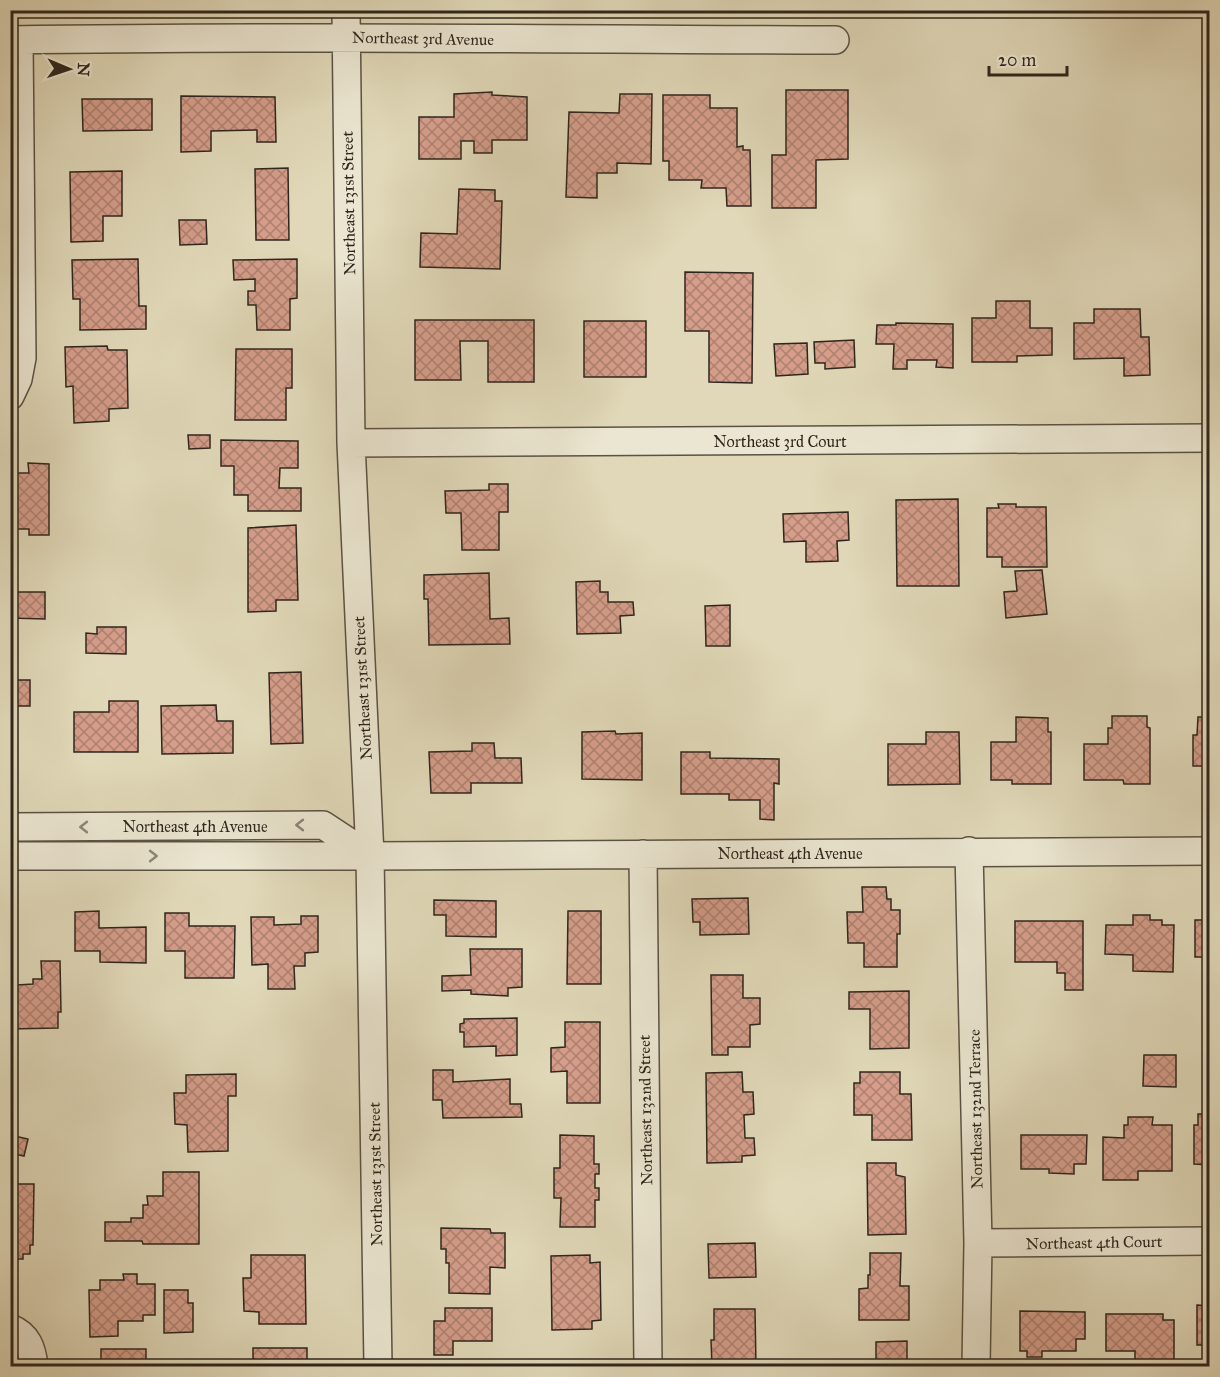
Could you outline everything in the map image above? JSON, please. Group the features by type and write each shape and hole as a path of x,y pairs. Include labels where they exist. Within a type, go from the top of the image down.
{"street":[{"name":"Northeast 3rd Avenue","path":"15,40 346,23 501,39 835,40"},
{"name":"Northeast 131st Street","path":"346,23 351,443 370,856 378,1366"},
{"path":"10,396 18,379 22,358 15,40"},
{"name":"Northeast 3rd Court","path":"351,443 1209,438"},
{"name":"Northeast 4th Avenue","path":"10,827 323,825 370,856"},
{"name":"Northeast 132nd Terrace","path":"969,851 978,1243 976,1366"},
{"name":"Northeast 4th Avenue","path":"10,856 1209,851"},
{"name":"Northeast 132nd Street","path":"643,854 648,1366"},
{"name":"Northeast 4th Court","path":"978,1243 1209,1241"},
{"path":"10,1328 19,1331 27,1339 33,1353 34,1366"}],"building":[{"path":"786,90 848,90 848,159 816,160 816,208 772,208 772,155 786,155"},
{"path":"492,92 492,95 527,97 527,140 492,140 492,153 474,153 474,141 461,141 461,159 419,159 419,117 454,117 454,94"},
{"path":"620,94 652,94 651,164 617,163 617,173 597,173 597,198 566,197 569,112 619,113"},
{"path":"663,95 710,95 710,108 737,108 737,147 743,146 743,150 750,150 751,206 727,206 726,188 701,188 702,180 669,180 669,161 663,161"},
{"path":"181,96 275,97 276,142 257,142 257,130 211,131 211,151 181,152"},
{"path":"82,99 152,99 152,130 83,131"},
{"path":"288,168 289,240 256,240 255,169"},
{"path":"122,171 122,216 103,216 103,241 71,242 70,172"},
{"path":"459,189 495,190 495,201 502,201 500,269 420,267 421,233 457,234"},
{"path":"179,220 206,220 207,244 180,245"},
{"path":"138,259 139,306 146,306 146,329 80,330 80,299 73,299 72,260"},
{"path":"297,259 297,298 290,299 290,330 257,330 256,305 248,305 248,291 255,291 255,279 234,280 233,260"},
{"path":"685,272 753,273 752,383 709,382 709,331 685,331"},
{"path":"996,301 1030,301 1030,328 1052,328 1052,355 1017,356 1017,362 972,362 972,318 996,318"},
{"path":"1094,309 1140,309 1141,337 1149,337 1150,375 1124,376 1124,358 1074,359 1074,323 1094,323"},
{"path":"415,320 534,320 534,382 488,382 488,341 460,341 461,380 415,380"},
{"path":"584,321 646,321 646,377 584,377"},
{"path":"896,323 953,324 953,368 936,367 937,360 907,360 907,369 893,369 894,344 876,344 877,325 896,325"},
{"path":"854,340 855,367 825,369 825,363 815,363 814,342"},
{"path":"807,343 808,374 776,376 774,344"},
{"path":"107,346 108,350 127,350 128,408 109,409 109,421 74,423 73,386 66,387 65,347"},
{"path":"236,349 292,349 292,388 286,388 286,420 235,420"},
{"path":"188,435 210,435 210,448 189,449"},
{"path":"221,440 298,441 298,468 280,468 279,488 301,488 301,511 248,511 248,495 234,495 234,466 221,466"},
{"path":"28,463 49,464 49,535 29,535 29,529 10,529 10,470 13,470 13,473 29,473"},
{"path":"489,484 508,484 508,512 499,512 499,550 462,550 461,513 446,513 445,491 489,490"},
{"path":"958,499 959,586 897,586 896,500"},
{"path":"998,504 1016,504 1016,507 1046,507 1047,567 1002,567 1002,557 987,557 987,508 999,508"},
{"path":"848,512 849,540 837,541 838,561 806,562 806,541 784,542 783,514"},
{"path":"1210,514 1210,540 1208,539"},
{"path":"296,525 298,600 276,600 276,611 248,612 248,528"},
{"path":"1042,570 1047,614 1006,618 1004,592 1017,591 1015,571"},
{"path":"489,573 490,619 509,618 510,644 429,645 428,599 424,599 424,575"},
{"path":"600,581 600,592 608,592 608,602 633,602 634,615 620,616 621,633 577,634 576,582"},
{"path":"10,592 45,592 45,619 10,618"},
{"path":"730,605 730,646 706,646 705,606"},
{"path":"97,627 126,627 126,654 86,653 86,633 97,634"},
{"path":"301,672 303,743 271,744 269,673"},
{"path":"10,680 30,680 30,706 10,706"},
{"path":"109,701 138,701 138,752 74,752 74,712 109,712"},
{"path":"216,705 217,721 233,721 233,753 162,754 161,706"},
{"path":"1207,705 1210,705 1210,766 1193,766 1193,735 1197,735 1198,717 1207,717"},
{"path":"1112,716 1147,716 1147,727 1150,728 1150,784 1124,784 1123,780 1084,780 1084,744 1108,744 1108,728 1112,728"},
{"path":"1016,717 1048,718 1048,732 1051,732 1051,784 1012,784 1012,780 991,780 991,742 1016,742"},
{"path":"615,731 616,734 642,733 642,780 582,779 582,732"},
{"path":"926,732 959,732 960,784 888,785 888,744 926,744"},
{"path":"472,743 494,743 495,758 521,758 522,783 471,783 471,793 431,793 429,752 472,751"},
{"path":"681,752 710,752 710,758 779,759 779,784 774,783 774,820 760,819 760,800 729,800 729,794 681,794"},
{"path":"862,887 886,887 887,899 891,899 891,910 900,910 897,967 864,967 864,943 848,943 847,912 863,912"},
{"path":"748,898 749,934 700,935 700,922 693,922 692,899"},
{"path":"434,900 496,901 496,937 446,936 446,915 434,915"},
{"path":"99,911 99,928 146,927 146,963 100,962 100,951 75,951 75,912"},
{"path":"568,911 601,911 601,984 567,984"},
{"path":"165,913 189,913 189,926 235,926 234,978 185,978 185,951 165,951"},
{"path":"1133,915 1150,915 1150,920 1162,920 1162,925 1174,925 1173,972 1133,971 1133,955 1105,954 1106,925 1133,925"},
{"path":"301,916 318,916 318,952 305,953 305,966 294,966 295,989 268,989 268,964 252,965 251,917 274,917 274,925 301,924"},
{"path":"1195,920 1210,920 1210,974 1206,974 1207,957 1195,957"},
{"path":"1015,921 1083,921 1083,990 1065,990 1065,973 1057,973 1057,962 1015,962"},
{"path":"470,949 522,949 522,987 508,988 508,996 471,994 471,990 442,991 442,976 471,975"},
{"path":"41,961 60,961 61,1012 58,1012 58,1028 10,1029 10,970 17,970 17,985 33,984 33,979 42,979"},
{"path":"711,975 743,975 743,998 760,998 760,1024 750,1025 750,1047 728,1047 728,1055 712,1055"},
{"path":"909,991 909,1048 870,1049 870,1009 849,1009 849,992"},
{"path":"517,1018 517,1055 496,1056 496,1046 464,1047 464,1032 460,1032 460,1024 464,1023 464,1019"},
{"path":"565,1022 600,1022 600,1103 567,1103 567,1071 551,1072 551,1048 565,1047"},
{"path":"1144,1055 1176,1055 1176,1087 1143,1086"},
{"path":"433,1070 453,1070 453,1082 510,1079 510,1104 521,1104 522,1117 443,1118 442,1100 433,1100"},
{"path":"742,1072 743,1092 753,1092 754,1114 744,1115 745,1138 754,1138 755,1155 742,1156 742,1162 707,1163 706,1073"},
{"path":"860,1072 900,1072 900,1094 911,1094 912,1140 872,1140 872,1115 854,1115 854,1083 860,1083"},
{"path":"236,1074 236,1096 228,1096 228,1151 188,1152 187,1125 175,1124 174,1093 186,1093 186,1075"},
{"path":"1198,1114 1210,1114 1210,1165 1194,1164 1194,1125 1198,1125"},
{"path":"1128,1117 1153,1117 1152,1125 1172,1125 1172,1171 1138,1171 1138,1180 1103,1180 1103,1137 1124,1138 1124,1125 1128,1125"},
{"path":"10,1135 28,1139 24,1156 10,1153"},
{"path":"560,1135 594,1136 594,1164 599,1164 599,1174 595,1174 595,1188 599,1188 599,1200 595,1200 595,1227 560,1227 561,1198 554,1198 554,1168 560,1168"},
{"path":"1021,1135 1087,1135 1086,1164 1074,1164 1074,1174 1049,1173 1049,1169 1021,1169"},
{"path":"867,1163 896,1163 896,1175 905,1177 906,1234 868,1235"},
{"path":"163,1172 199,1172 199,1244 105,1241 105,1222 131,1222 131,1218 143,1218 143,1205 148,1205 147,1196 163,1196"},
{"path":"10,1184 34,1184 33,1245 30,1245 30,1254 23,1254 23,1259 15,1259 15,1254 10,1254"},
{"path":"441,1228 490,1229 491,1233 505,1233 505,1268 490,1267 490,1294 449,1293 449,1263 446,1263 446,1249 441,1249"},
{"path":"755,1243 756,1277 709,1278 708,1244"},
{"path":"870,1253 901,1253 900,1286 909,1286 909,1320 859,1320 859,1289 868,1288"},
{"path":"251,1255 305,1255 306,1324 259,1324 259,1312 244,1311 243,1278 251,1278"},
{"path":"590,1255 590,1263 600,1262 601,1320 592,1321 592,1329 552,1330 551,1256"},
{"path":"123,1274 137,1274 137,1284 155,1284 155,1315 143,1315 143,1321 118,1321 118,1336 90,1337 89,1290 100,1290 100,1280 124,1280"},
{"path":"164,1290 188,1290 188,1303 193,1303 193,1332 164,1333"},
{"path":"1197,1305 1210,1306 1210,1345 1197,1345"},
{"path":"445,1308 492,1308 492,1341 453,1341 453,1355 434,1355 434,1321 445,1321"},
{"path":"714,1309 755,1309 756,1366 712,1366 711,1340 714,1340"},
{"path":"1020,1311 1085,1312 1085,1339 1076,1339 1076,1351 1042,1351 1042,1357 1027,1357 1027,1351 1020,1351"},
{"path":"1106,1314 1163,1314 1163,1320 1174,1320 1174,1365 1135,1365 1135,1351 1106,1351"},
{"path":"907,1341 907,1362 915,1362 915,1366 876,1366 876,1342"},
{"path":"253,1348 307,1348 307,1366 253,1366"},
{"path":"101,1349 146,1349 146,1366 101,1366"}]}
